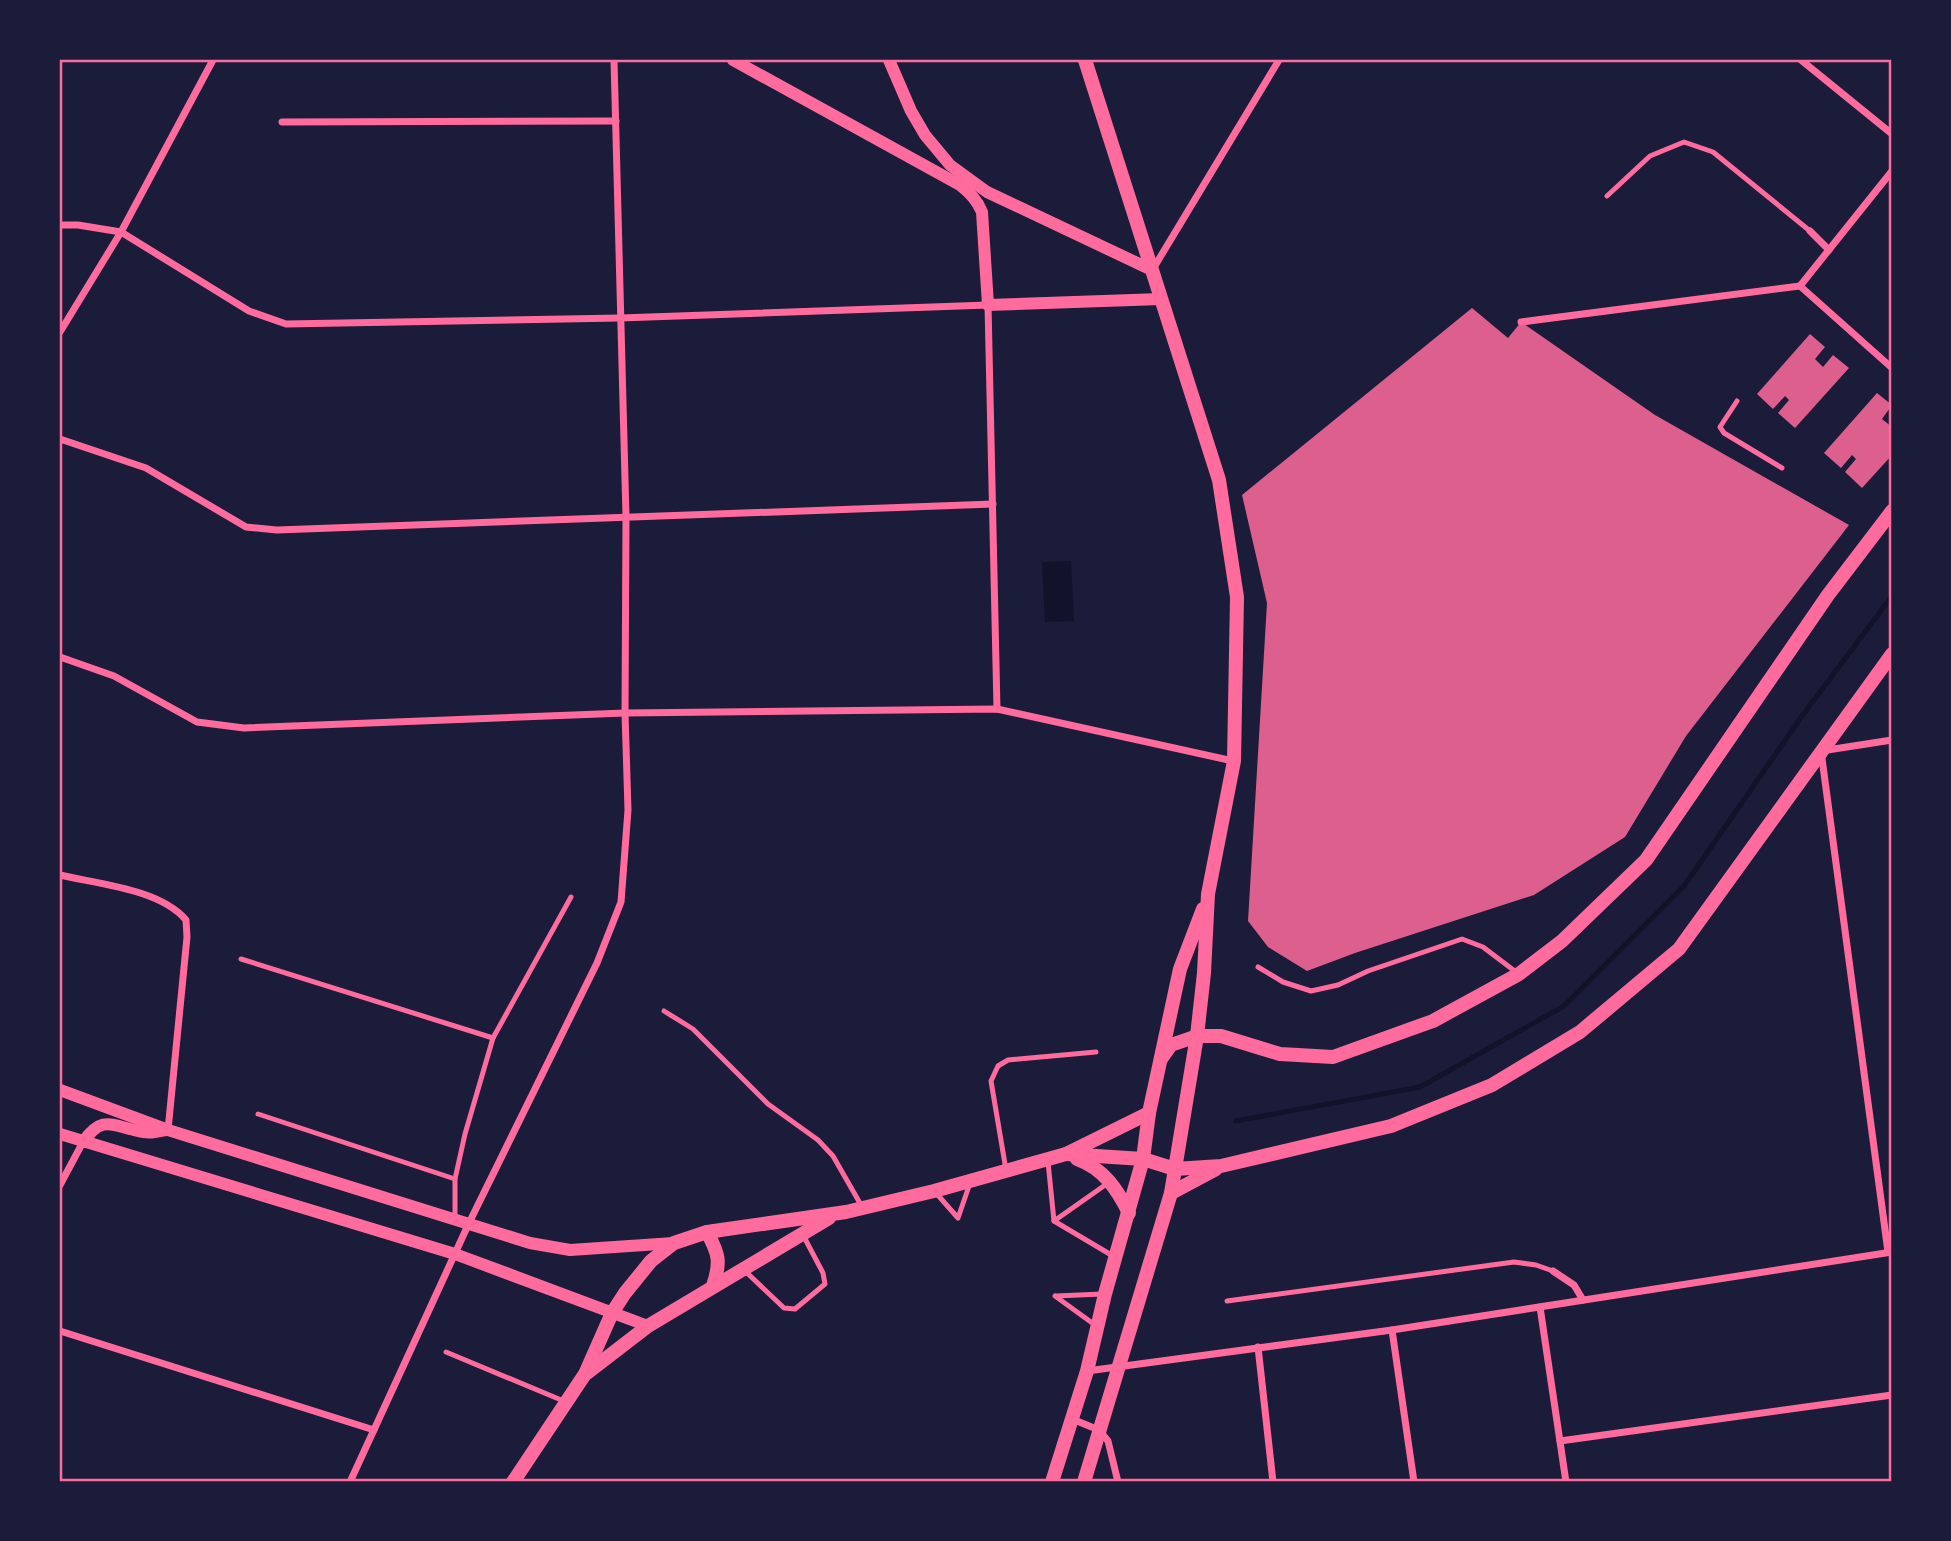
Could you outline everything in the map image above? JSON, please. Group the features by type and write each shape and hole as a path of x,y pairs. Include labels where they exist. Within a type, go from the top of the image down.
{"main road":[{"path":"1084,1482 1116,1368 1171,1193 1197,1036 1204,973 1208,894 1234,761 1237,597 1219,480 1085,60"},
{"path":"1161,1059 1171,1045 1197,1036 1221,1036 1280,1054 1334,1058 1433,1021 1519,974 1562,941 1646,860 1828,595 1892,511"},
{"path":"1066,1154 1143,1159 1175,1168 1222,1166 1391,1126 1492,1085 1580,1032 1679,949 1892,654"},
{"path":"1052,1482 1087,1371 1105,1294 1143,1159 1149,1113 1180,969 1208,894"},
{"path":"513,1482 584,1374 612,1313 651,1261 674,1243 707,1232 840,1212 933,1191 1066,1154 1149,1113"},
{"path":"1066,1154 1092,1166 1110,1181 1129,1213"},
{"path":"1171,1193 1222,1166"},
{"path":"584,1374 648,1326 840,1212"},
{"path":"707,1232 718,1257 719,1269 713,1286"}],"street":[{"path":"60,332 121,232 213,60"},
{"path":"350,1482 468,1223 597,963 621,902 628,810 625,713 626,517 614,60"},
{"path":"733,60 960,185 971,194 982,212 988,305 997,709"},
{"path":"889,60 911,111 939,153 974,184 1152,270 1279,60"},
{"path":"1801,60 1892,134"},
{"path":"282,122 616,121"},
{"path":"1521,322 1800,286 1892,171"},
{"path":"60,225 121,232 248,311 286,324 620,318 1161,299"},
{"path":"1810,231 1829,250"},
{"path":"1800,286 1892,368"},
{"path":"60,439 146,468 246,527 277,530 993,504"},
{"path":"60,657 114,676 197,722 244,728 625,713 997,709 1234,761"},
{"path":"1087,1371 1392,1330 1890,1252 1821,751 1892,740"},
{"path":"60,875 168,904 186,920 187,937 168,1130"},
{"path":"60,1090 168,1130 530,1243 570,1250 674,1243"},
{"path":"60,1185 83,1142 96,1126 105,1123 154,1133 168,1130"},
{"path":"60,1134 455,1254 648,1326"},
{"path":"1553,1270 1574,1285 1583,1300"},
{"path":"1540,1307 1566,1482"},
{"path":"1392,1330 1414,1482"},
{"path":"60,1331 374,1430"},
{"path":"1258,1347 1273,1482"},
{"path":"1560,1441 1892,1395"},
{"path":"1072,1419 1098,1430 1108,1441 1118,1482"}],"lane":[{"path":"1607,196 1650,156 1684,142 1713,152 1810,231"},
{"path":"1737,401 1720,427 1724,433 1782,468"},
{"path":"455,1219 455,1179 493,1038 571,897"},
{"path":"1258,967 1283,982 1311,991 1338,985 1368,971 1462,939 1483,947 1519,974"},
{"path":"241,959 493,1038"},
{"path":"664,1011 692,1029 768,1104 818,1140 833,1156 863,1207"},
{"path":"1006,1170 991,1081 998,1066 1008,1060 1096,1052"},
{"path":"258,1114 455,1179"},
{"path":"1047,1159 1054,1220"},
{"path":"933,1191 958,1218 971,1180"},
{"path":"1054,1220 1110,1181"},
{"path":"1054,1220 1117,1259"},
{"path":"743,1268 784,1308 795,1309 825,1284 823,1273 802,1233"},
{"path":"1227,1301 1514,1262 1553,1270"},
{"path":"1097,1327 1055,1296 1105,1294"},
{"path":"446,1352 566,1402"}],"shaded area":[{"path":"1071,561 1074,621 1045,622 1042,562"}],"building":[{"path":"1472,308 1508,338 1521,322 1655,415 1849,525 1686,736 1625,837 1534,895 1307,971 1268,947 1248,921 1267,603 1242,495"},
{"path":"1810,334 1825,347 1815,359 1823,367 1833,355 1849,368 1795,428 1778,413 1789,400 1785,396 1773,409 1757,394"},
{"path":"1877,393 1892,405 1882,419 1892,427 1892,455 1862,488 1845,472 1856,459 1852,455 1841,468 1824,453"}],"waterway":[{"path":"1236,1121 1420,1087 1564,1006 1684,886 1802,716 1892,596"}]}
